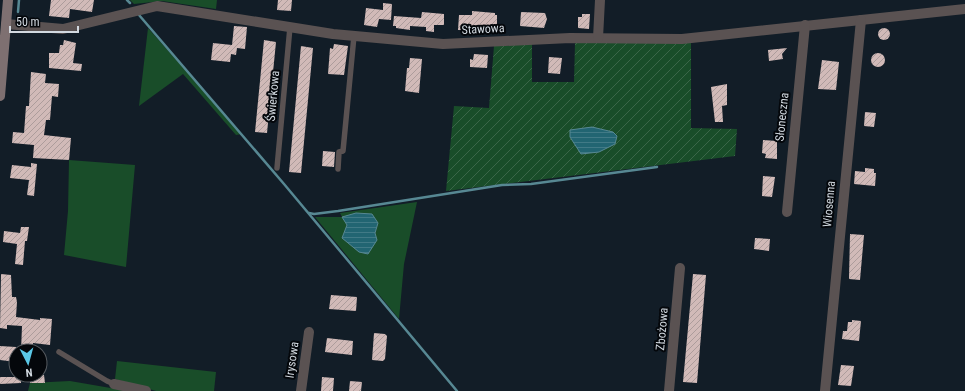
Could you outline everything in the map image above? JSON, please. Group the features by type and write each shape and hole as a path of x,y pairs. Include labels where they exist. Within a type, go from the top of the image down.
{"main road":[{"path":"0,96 2,39 6,24 8,0"}],"street":[{"path":"598,38 600,0"},
{"name":"Stawowa","path":"6,24 63,29 157,6 354,36 443,44 598,38 682,39 965,9"},
{"name":"Wiosenna","path":"825,391 861,20"},
{"name":"Słoneczna","path":"787,212 805,25"},
{"name":"Zbożowa","path":"669,391 680,268"},
{"name":"Irysowa","path":"301,391 309,332"},
{"path":"114,384 146,391"}],"lane":[{"name":"Świerkowa","path":"277,168 290,27"},
{"path":"338,169 339,152 343,151 354,36"},
{"path":"60,352 107,382 114,384"}],"green space":[{"path":"130,0 217,0 216,9 162,1 134,4"},
{"path":"148,28 242,134 236,135 183,74 139,106"},
{"path":"575,43 691,43 691,128 737,129 735,156 446,191 454,106 489,108 494,46 532,44 532,82 574,82"},
{"path":"69,160 135,165 126,267 64,255 68,211"},
{"path":"417,202 404,264 399,319 315,217 342,217 340,213","holes":["343,217 378,223 375,234 342,238 347,225"]},
{"path":"117,361 216,372 214,391 156,391 115,379"},
{"path":"70,381 128,391 28,391 30,383"}],"water":[{"path":"592,127 613,132 617,136 615,144 599,152 581,154 570,137 570,130"},
{"path":"356,213 372,214 378,223 375,233 377,240 368,254 359,252 342,238 347,225 342,217"}],"building":[{"path":"51,0 94,0 92,12 70,9 69,18 49,16"},
{"path":"278,0 292,0 291,11 277,10"},
{"path":"383,3 392,4 391,20 379,19 377,27 364,25 366,8 383,10"},
{"path":"472,11 495,13 495,15 497,15 497,31 458,30 459,15 472,15"},
{"path":"422,12 444,14 444,25 434,25 434,32 426,31 426,27 410,26 410,30 396,28 396,26 393,26 394,16 421,18"},
{"path":"521,12 545,13 547,19 544,28 520,26"},
{"path":"582,14 590,14 589,29 578,28 578,17 582,17"},
{"path":"234,26 247,27 245,49 237,48 236,55 231,54 230,62 211,60 213,43 232,45"},
{"path":"884,28 888,30 890,34 888,38 884,40 880,38 878,34 880,30"},
{"path":"64,40 76,43 73,63 82,64 81,71 49,68 49,53 59,53 60,45 63,45"},
{"path":"264,40 276,42 267,133 255,132"},
{"path":"334,44 348,46 344,75 328,74 330,48 333,49"},
{"path":"301,46 313,48 301,173 289,172"},
{"path":"787,48 782,54 783,59 769,61 768,50"},
{"path":"875,53 881,53 885,57 885,63 881,67 875,67 871,63 871,57"},
{"path":"474,54 488,55 487,68 470,67 470,59 473,60"},
{"path":"549,57 562,58 560,74 548,73"},
{"path":"410,58 422,59 419,93 405,91 407,68 409,68"},
{"path":"822,60 839,62 836,90 818,89"},
{"path":"31,72 46,74 45,83 59,84 58,97 52,96 50,120 46,120 44,135 71,138 69,160 33,158 34,145 12,143 13,132 24,133 26,106 29,106"},
{"path":"727,84 727,105 722,106 723,122 715,122 711,87"},
{"path":"865,112 876,113 874,127 864,126"},
{"path":"763,140 777,141 777,159 765,158 766,154 762,153"},
{"path":"323,151 335,152 334,167 322,166"},
{"path":"31,163 37,164 34,196 27,195 29,180 10,178 12,165 31,167"},
{"path":"865,168 874,169 874,173 876,173 875,186 854,184 855,171 865,172"},
{"path":"763,176 775,177 772,197 762,196"},
{"path":"21,227 29,227 27,241 25,241 23,265 15,264 17,244 3,242 4,231 20,233"},
{"path":"850,234 864,235 860,280 849,279"},
{"path":"755,238 770,239 769,251 754,249"},
{"path":"1,274 11,275 12,297 16,297 17,302 16,317 40,320 40,318 52,319 50,345 48,345 48,343 21,343 22,326 7,325 7,329 0,328"},
{"path":"693,274 706,275 697,383 683,382"},
{"path":"331,295 357,297 356,311 329,309"},
{"path":"852,320 861,321 859,341 842,339 843,331 847,331 848,322 852,322"},
{"path":"374,333 385,334 387,336 385,359 383,361 372,360"},
{"path":"327,338 353,341 352,355 325,352"},
{"path":"0,346 8,346 8,361 0,360"},
{"path":"841,365 854,366 851,386 838,385"},
{"path":"0,377 8,377 8,383 21,383 0,384"},
{"path":"322,377 334,378 333,391 321,391"},
{"path":"350,381 362,382 361,391 349,391"}],"waterway":[{"path":"18,12 19,0"},
{"path":"127,0 130,3"},
{"path":"139,15 284,184 457,391"},
{"path":"309,213 314,214 338,211 502,185 531,184 657,167"}]}
